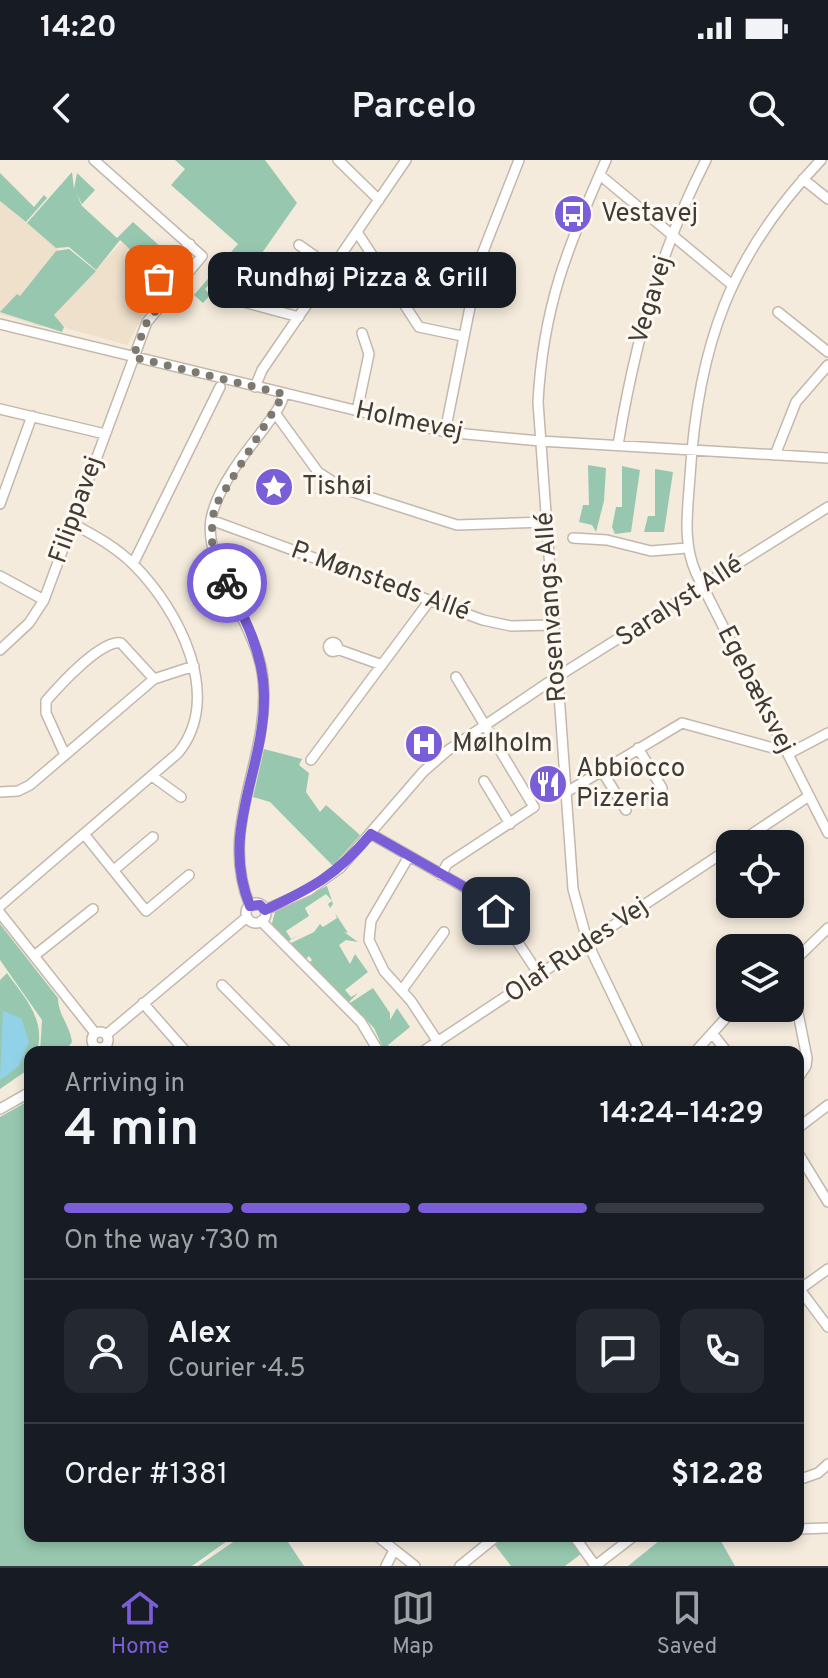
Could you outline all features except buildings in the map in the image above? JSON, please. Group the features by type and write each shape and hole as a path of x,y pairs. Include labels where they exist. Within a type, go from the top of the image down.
{"street":[{"path":"94,160 190,244 159,279 171,291"},
{"path":"338,160 379,200"},
{"path":"255,387 262,370 406,160"},
{"path":"445,432 462,336 488,235 519,160"},
{"name":"Rosenvangs Allé","path":"606,160 573,233 548,310 540,366 540,441 573,889 588,944 637,1046"},
{"name":"Vegavej","path":"618,445 645,314 672,235 706,160"},
{"name":"Egebæksvej","path":"821,160 764,227 731,284 703,368 691,450 687,548 703,587 827,829"},
{"path":"600,175 731,284"},
{"path":"803,179 828,199"},
{"path":"357,232 419,327 462,336"},
{"name":"Filippavej","path":"0,650 29,623 44,600 147,322 202,256 190,244"},
{"path":"299,245 332,268"},
{"path":"236,300 299,317"},
{"path":"778,312 828,352"},
{"name":"Holmevej","path":"0,324 445,432 540,441 828,458"},
{"path":"357,411 368,364 367,345 362,333"},
{"path":"775,455 796,402 828,365"},
{"path":"133,564 220,387"},
{"path":"91,1046 92,1039 143,1003 247,917 250,906 239,867 238,841 262,727 263,676 252,633 218,565 211,539 211,520 224,487 275,413 284,394"},
{"path":"0,409 105,434"},
{"path":"275,413 318,472 344,489 457,525 546,522"},
{"path":"0,504 32,416"},
{"name":"Saralyst Allé","path":"265,910 326,880 371,834 428,767 549,682 557,685 828,507"},
{"name":"P. Mønsteds Allé","path":"211,520 430,600 511,626 553,625"},
{"path":"0,906 178,753 191,735 199,703 194,666 163,602 133,564 110,545 73,524"},
{"path":"573,538 607,540 651,551 687,548"},
{"path":"0,576 44,600"},
{"path":"311,760 430,600"},
{"path":"65,755 46,713 46,701 100,649 108,644 121,643 154,679"},
{"path":"337,649 382,665"},
{"path":"0,792 23,789 154,679 194,666"},
{"path":"441,875 447,864 533,810 534,804 456,677"},
{"path":"565,793 682,723 785,750 828,733"},
{"path":"638,748 662,788 653,797"},
{"path":"602,771 626,810"},
{"path":"152,776 181,797"},
{"path":"484,781 510,824"},
{"path":"758,830 809,796"},
{"path":"84,834 146,911 189,875"},
{"path":"371,834 489,904 540,976"},
{"path":"114,870 153,837"},
{"name":"Olaf Rudes Vej","path":"432,1046 716,857"},
{"path":"408,858 371,921 368,935 376,958 438,1042"},
{"path":"250,906 260,905 265,910 261,921"},
{"path":"34,956 93,909"},
{"path":"0,913 101,1034 106,1046"},
{"path":"247,917 252,922 261,921"},
{"path":"261,921 361,1022 375,1046"},
{"path":"804,951 828,928"},
{"path":"402,990 444,932"},
{"path":"222,985 282,1046"},
{"path":"143,1003 181,1046"},
{"path":"700,1046 722,1022"},
{"path":"800,1022 807,1058 804,1069"},
{"path":"712,1033 722,1046"},
{"path":"0,1109 24,1095"},
{"path":"804,1123 828,1105"},
{"path":"804,1163 828,1202"},
{"path":"804,1285 828,1269"},
{"path":"804,1295 828,1327"},
{"path":"804,1478 818,1473 828,1464"},
{"path":"804,1529 828,1528"},
{"path":"384,1542 415,1566"},
{"path":"460,1566 490,1542"},
{"path":"578,1542 595,1565 626,1542"},
{"path":"386,1566 394,1550"}],"shaded area":[{"path":"0,201 89,275 70,297 122,242 167,283 150,303 127,345 66,328 52,316 42,327 0,314"}],"green space":[{"path":"175,160 265,160 297,203 248,273 230,262 205,289 210,295 203,303 194,295 238,244 171,185 185,169"},
{"path":"72,172 74,189 77,173 95,190 82,204 76,193 82,206 117,238 133,222 162,248 147,265 120,240 96,270 69,247 56,248 27,223"},
{"path":"0,173 34,207 44,195 47,198 26,222 0,201"},
{"path":"69,249 96,271 54,315 64,327 62,332 0,312 17,294 20,296 56,251"},
{"path":"588,465 606,468 604,501 596,532 592,525 579,522 583,505 589,505"},
{"path":"622,466 640,470 631,532 615,534 612,527 616,507 622,507"},
{"path":"655,469 673,472 664,532 644,532 648,516 655,516"},
{"path":"264,749 302,759 299,765 309,773 306,792 320,812 326,805 360,835 333,866 270,802 253,797"},
{"path":"327,886 332,901 326,894 305,908 309,916 286,931 291,939 299,935 287,942 271,927 275,912"},
{"path":"335,913 348,933 344,932 358,942 346,940 339,945 350,964 355,954 368,972 345,990 351,997 358,993 349,1002 309,963 312,960 309,956 305,960 289,944 314,932 320,924 323,927 337,918"},
{"path":"0,924 58,998 72,1042 69,1046 40,1046 42,1020 0,960"},
{"path":"7,973 27,1000 39,1029 39,1040 38,1046 24,1046 24,1072 0,1089 0,980"},
{"path":"373,988 390,1013 390,1020 397,1008 410,1027 389,1046 382,1046 374,1028 350,1003"},
{"path":"24,1103 24,1542 226,1542 192,1566 0,1566 0,1117"},
{"path":"233,1542 288,1542 304,1566 198,1566"},
{"path":"499,1542 572,1542 581,1554 565,1566 511,1566 495,1545"},
{"path":"658,1542 721,1542 735,1566 628,1566"}],"water":[{"path":"3,1011 21,1018 29,1042 24,1046 19,1066 0,1080"}],"way so far":[{"path":"159,279 171,291 147,322 133,357 284,394 282,403 224,487 214,508 211,539 227,583"}],"place":[{"name":"Vestavej","path":"573,214"},
{"name":"Rundhøj Pizza & Grill","path":"159,279"},
{"name":"Tishøi","path":"274,487"},
{"name":"Mølholm","path":"424,744"},
{"name":"Abbiocco Pizzeria","path":"548,784"}],"route":[{"path":"227,583 252,633 263,676 262,727 240,825 237,853 250,906 260,905 265,910 317,886 340,868 371,834 385,845 475,893 496,911"}]}
